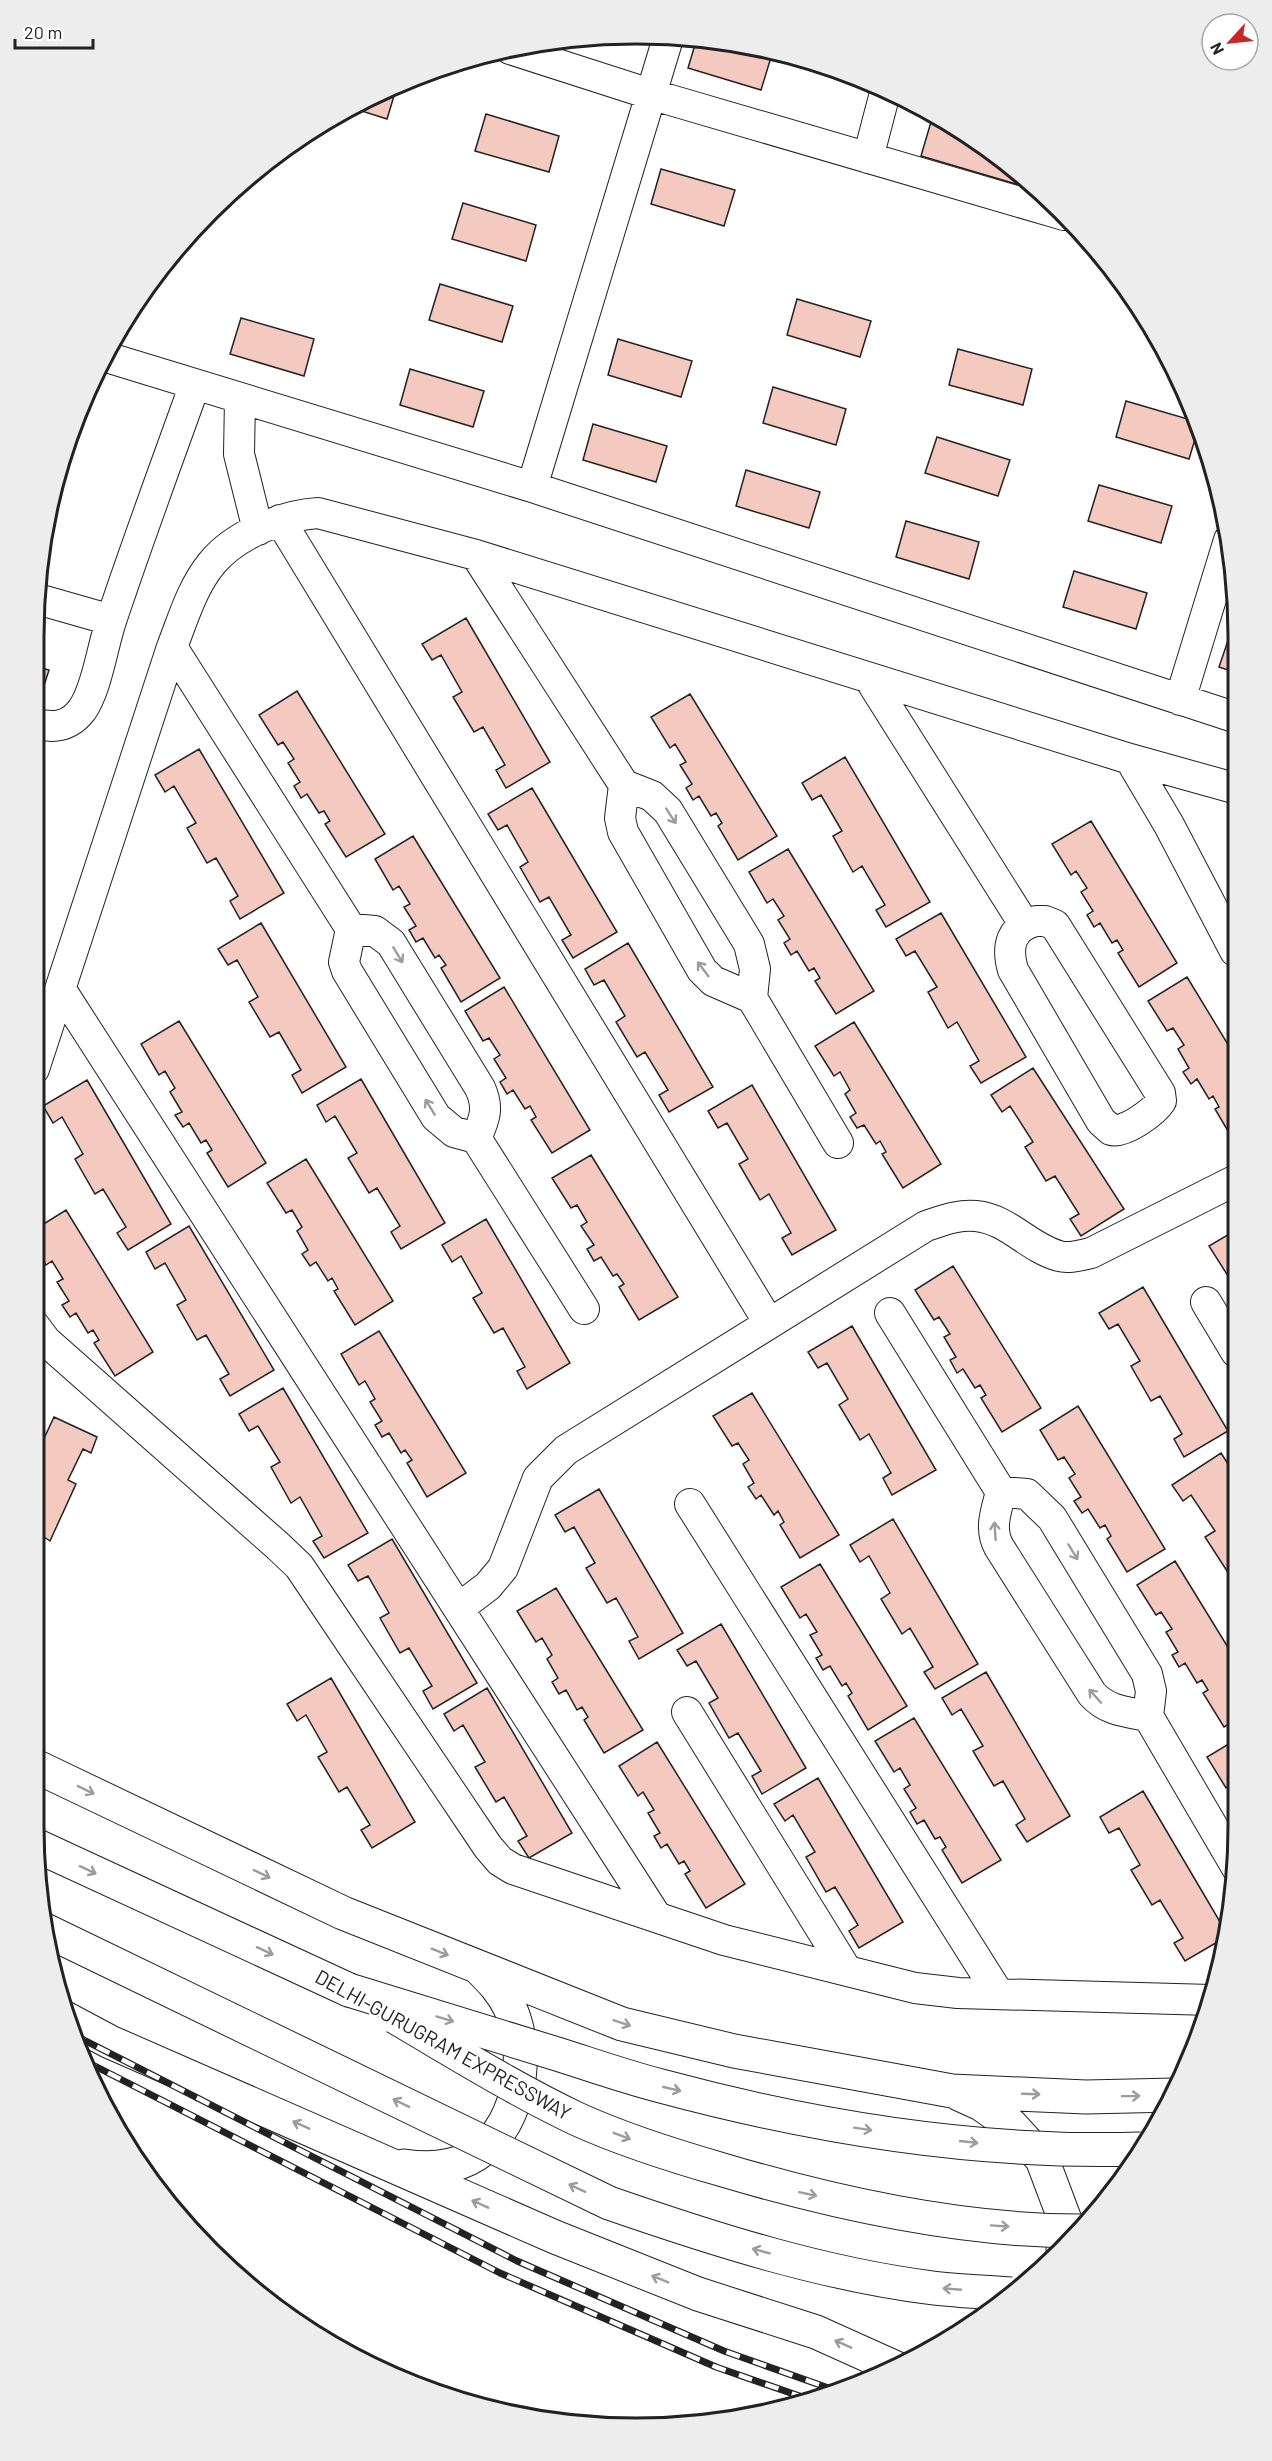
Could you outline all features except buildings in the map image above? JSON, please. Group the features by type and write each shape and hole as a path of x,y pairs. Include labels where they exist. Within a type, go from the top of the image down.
{"main road":[{"path":"44,1770 343,1913 622,2024 734,2051 952,2091 1086,2097 1163,2095"},
{"name":"DELHI-GURUGRAM EXPRESSWAY","path":"45,1849 349,1989 512,2087 579,2120 677,2157 782,2188 872,2208 974,2224 1068,2230"},
{"path":"54,1934 609,2203 703,2234 841,2271 932,2288 999,2293"},
{"path":"389,2164 423,2169 468,2159 493,2140 509,2114 519,2081 521,2058 517,2032 510,2009 498,1988 477,1966"},
{"path":"349,1989 660,2086 756,2109 842,2126 932,2138 1088,2151 1132,2149"},
{"path":"79,2025 110,2042 555,2237 698,2294 816,2332 884,2363"},
{"path":"952,2091 981,2104 1011,2125 1042,2159 1065,2220 1064,2234"}],"street":[{"path":"532,487 666,45"},
{"path":"526,54 650,94 1048,210"},
{"path":"868,158 884,98"},
{"path":"113,359 532,487 1228,715"},
{"path":"44,727 59,727 81,711 88,701 111,621 195,384"},
{"path":"240,399 239,454 269,525 769,1323"},
{"path":"44,1040 172,647 195,591 212,563 235,544 269,525 298,514 318,513 476,555 1130,759 1228,786"},
{"path":"476,555 624,785 652,796 668,811 753,955 755,969 752,998"},
{"path":"1180,700 1223,559"},
{"path":"45,601 111,621"},
{"path":"172,647 351,929 344,962 347,971 436,1117 454,1132 476,1138 584,1309"},
{"path":"869,678 1024,924"},
{"path":"1130,759 1169,825 1228,938"},
{"path":"624,785 620,818 623,832 702,970 713,981 752,998 838,1143"},
{"path":"1045,921 1055,925 1160,1093 1161,1101 1157,1107 1122,1131 1111,1130 1101,1121 1013,970 1010,946 1016,932 1024,924 1045,921"},
{"path":"351,929 375,931 391,943 480,1088 486,1100 486,1112 476,1138"},
{"path":"61,990 656,1916"},
{"path":"459,1608 488,1586 503,1568 538,1478 549,1464 566,1450 926,1226 957,1217 976,1216 998,1222 1059,1257 1071,1257 1091,1253 1228,1184"},
{"path":"1206,1302 1228,1339"},
{"path":"890,1313 1000,1492 993,1524 994,1538 1092,1694 1098,1701 1114,1710 1148,1716"},
{"path":"44,1339 298,1566 488,1847 500,1861 528,1876 724,1940 933,1991 1202,2000"},
{"path":"1000,1492 1027,1494 1052,1518 1146,1674 1151,1691 1148,1716 1227,1851"},
{"path":"690,1504 998,1993"},
{"path":"687,1712 847,1971"}],"railway":[{"path":"85,2040 517,2261 724,2351 824,2387"},
{"path":"96,2066 500,2273 716,2367 796,2395"}]}
